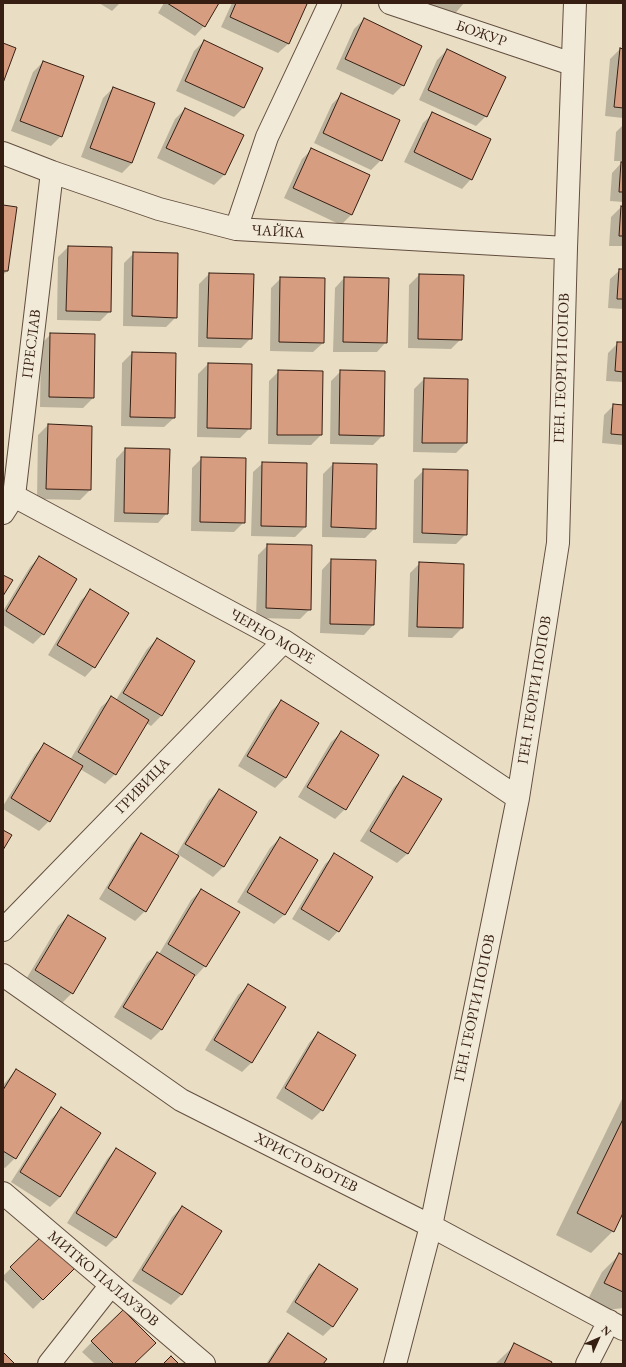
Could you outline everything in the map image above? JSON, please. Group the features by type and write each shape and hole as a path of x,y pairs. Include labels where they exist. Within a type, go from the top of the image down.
{"street":[{"path":"236,229 267,137 330,3"},
{"name":"БОЖУР","path":"390,3 572,64"},
{"name":"ГЕН. ГЕОРГИ ПОПОВ","path":"395,1364 431,1226 518,798 558,543 566,248 575,3"},
{"name":"ЧАЙКА","path":"3,153 52,172 158,209 236,229 566,248"},
{"name":"ПРЕСЛАВ","path":"8,505 52,172"},
{"name":"ЧЕРНО МОРЕ","path":"8,505 284,641 518,798"},
{"name":"ГРИВИЦА","path":"3,930 284,641"},
{"name":"ХРИСТО БОТЕВ","path":"3,975 181,1100 431,1226 616,1325"},
{"name":"МИТКО ПАЛАУЗОВ","path":"3,1193 204,1364"},
{"path":"48,1364 111,1285"},
{"path":"587,1364 616,1325"}],"building":[{"path":"167,3 219,3 205,27"},
{"path":"236,3 307,4 289,44 230,17"},
{"path":"364,18 422,46 404,86 345,59"},
{"path":"204,40 263,68 244,108 185,81"},
{"path":"3,43 16,48 3,83"},
{"path":"620,48 623,49 623,108 614,107"},
{"path":"447,49 506,77 487,117 428,90"},
{"path":"43,61 84,76 62,137 20,121"},
{"path":"113,87 155,103 132,163 90,148"},
{"path":"341,93 400,120 382,161 323,133"},
{"path":"185,108 244,135 225,175 166,148"},
{"path":"432,112 491,139 472,180 414,152"},
{"path":"311,148 370,175 352,215 293,188"},
{"path":"621,162 623,162 623,192 619,192"},
{"path":"3,205 17,207 8,271 3,271"},
{"path":"621,206 623,207 623,236 619,236"},
{"path":"68,246 112,247 111,312 66,311"},
{"path":"133,252 178,253 177,318 132,316"},
{"path":"619,269 623,269 623,299 617,299"},
{"path":"209,273 254,274 252,339 207,338"},
{"path":"419,274 464,275 462,340 418,339"},
{"path":"280,277 325,278 324,343 279,342"},
{"path":"344,277 389,278 387,343 343,342"},
{"path":"50,333 95,334 94,398 49,397"},
{"path":"617,342 623,342 623,372 615,371"},
{"path":"132,352 176,353 175,418 130,417"},
{"path":"208,363 252,364 251,429 207,428"},
{"path":"278,370 323,371 322,435 277,435"},
{"path":"340,370 385,371 384,436 339,435"},
{"path":"424,378 468,379 467,443 422,443"},
{"path":"613,404 623,405 623,435 611,434"},
{"path":"48,424 92,426 91,490 46,489"},
{"path":"125,448 170,449 168,514 124,513"},
{"path":"201,457 246,458 245,523 200,522"},
{"path":"262,462 307,463 306,527 261,526"},
{"path":"333,463 377,464 376,529 331,527"},
{"path":"423,469 468,470 467,535 422,533"},
{"path":"267,544 312,545 311,610 266,608"},
{"path":"39,556 77,579 44,635 6,611"},
{"path":"331,559 376,560 374,625 330,624"},
{"path":"419,562 464,564 463,628 417,627"},
{"path":"3,575 13,580 3,596"},
{"path":"90,589 129,613 95,668 57,645"},
{"path":"157,638 195,661 162,716 123,693"},
{"path":"111,696 149,720 116,775 78,752"},
{"path":"281,700 319,723 286,778 247,756"},
{"path":"341,731 379,755 346,810 307,787"},
{"path":"44,743 83,766 50,822 11,798"},
{"path":"403,776 442,799 408,854 370,831"},
{"path":"219,789 257,812 224,867 185,844"},
{"path":"3,830 12,835 3,850"},
{"path":"141,833 179,856 146,912 108,888"},
{"path":"280,837 318,860 285,915 247,892"},
{"path":"334,853 373,877 339,932 301,909"},
{"path":"201,889 240,912 206,967 168,944"},
{"path":"68,915 106,938 73,994 35,970"},
{"path":"157,952 195,975 162,1030 123,1007"},
{"path":"248,984 286,1007 252,1063 214,1040"},
{"path":"318,1032 356,1055 323,1111 285,1088"},
{"path":"16,1069 56,1094 16,1159 3,1151 3,1090"},
{"path":"61,1107 101,1133 60,1197 20,1172"},
{"path":"623,1119 623,1213 614,1232 577,1213"},
{"path":"116,1148 156,1173 116,1238 76,1213"},
{"path":"182,1206 222,1231 182,1295 142,1270"},
{"path":"43,1235 75,1268 43,1300 10,1267"},
{"path":"619,1253 623,1255 623,1292 604,1283"},
{"path":"319,1264 358,1289 333,1327 295,1302"},
{"path":"123,1310 156,1343 134,1364 114,1364 91,1341"},
{"path":"288,1333 327,1359 323,1364 268,1364"},
{"path":"514,1343 552,1362 551,1364 504,1364"},
{"path":"3,1352 15,1364 3,1364"},
{"path":"171,1356 179,1364 163,1364"}]}
